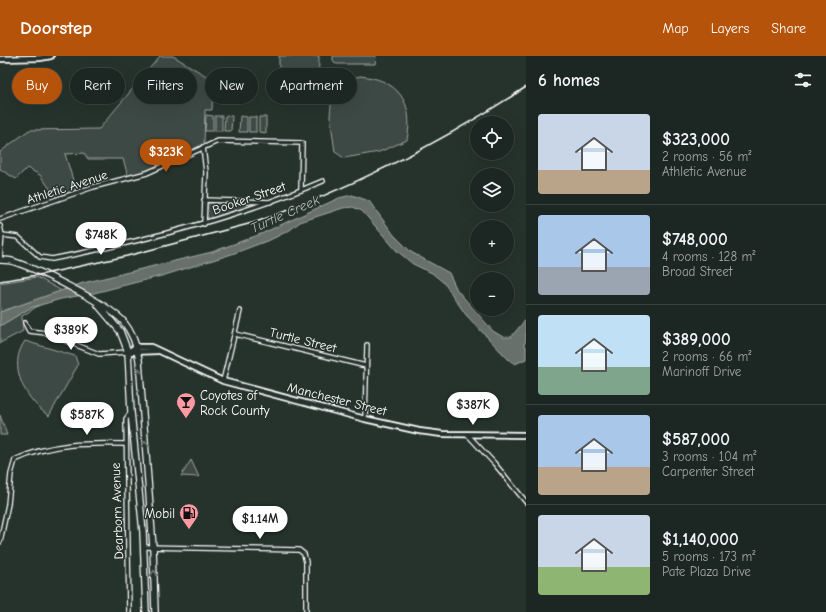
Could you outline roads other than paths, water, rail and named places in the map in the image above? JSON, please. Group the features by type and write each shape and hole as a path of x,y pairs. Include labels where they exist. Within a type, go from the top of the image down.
{"main road":[{"path":"0,260 14,262 64,285 109,309 124,322 137,350 153,546 155,612"},
{"path":"91,300 108,315 120,331 128,352 130,412 144,547 146,612"}],"street":[{"path":"0,59 50,56"},
{"name":"Athletic Avenue","path":"0,219 93,187 147,173 203,147 225,141 302,143 301,190"},
{"path":"203,147 206,172 204,224"},
{"path":"301,190 324,181"},
{"name":"Booker Street","path":"2,235 22,239 40,258 48,259 204,224 273,202 301,190"},
{"path":"204,200 273,202"},
{"path":"0,226 2,235 0,260"},
{"path":"223,381 240,311"},
{"path":"25,323 29,331 46,333 99,354 128,352"},
{"name":"Turtle Street","path":"235,334 366,366"},
{"path":"364,419 367,345"},
{"name":"Manchester Street","path":"128,352 137,350 161,351 223,381 364,419 419,431 467,434 526,435"},
{"name":"Dearborn Avenue","path":"129,612 126,419 130,412"},
{"path":"467,434 494,463 526,502"},
{"path":"0,542 8,504 11,474 15,460 50,447 61,445 126,444"},
{"path":"144,547 299,550 305,557 306,612"}],"railway":[{"path":"0,281 44,274 127,256 256,222 292,209 395,163 461,127 526,87"}],"place":[{"name":"Coyotes of Rock County","path":"186,419"},
{"name":"Mobil","path":"189,530"}],"water label":[{"name":"Turtle Creek","path":"285,214"}]}
